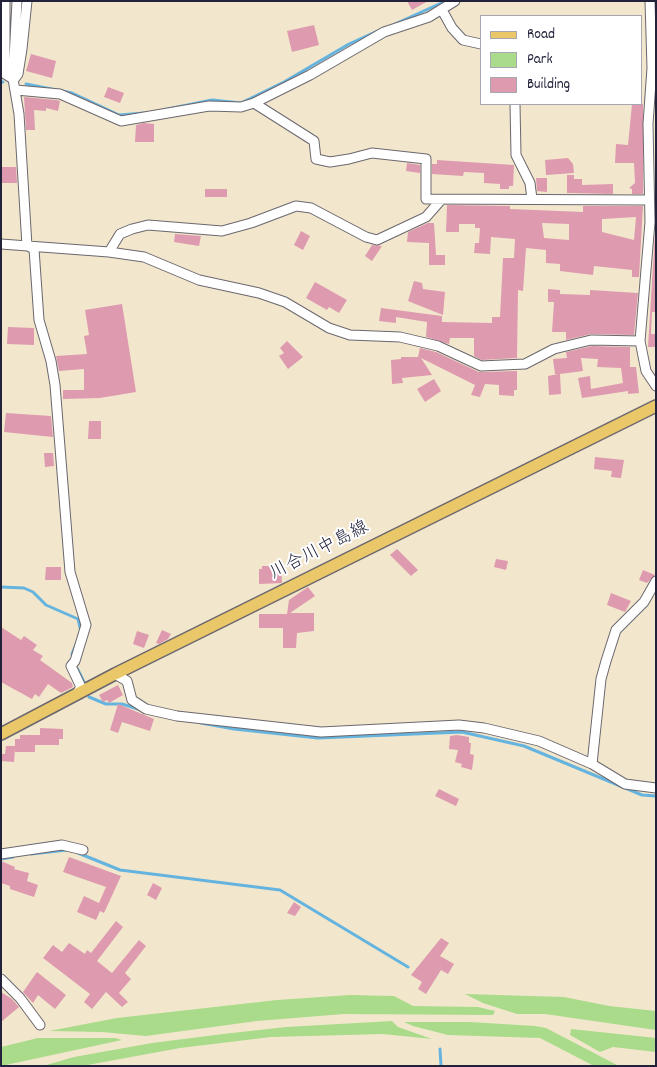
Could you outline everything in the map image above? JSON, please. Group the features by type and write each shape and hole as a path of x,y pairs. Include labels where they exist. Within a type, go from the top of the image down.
{"main road":[{"name":"川合川中島線","path":"1,734 115,674 656,406"}],"street":[{"path":"5,1 5,74 13,79"},
{"path":"17,1 13,79 16,90 27,246"},
{"path":"13,79 18,74 27,1"},
{"path":"16,90 60,94 121,121 187,108 220,104 241,107 254,103 310,74 384,32 429,17 455,1"},
{"path":"650,1 652,68 648,124 649,200 653,223 640,341 646,371 656,386"},
{"path":"442,10 452,28 463,40 480,44"},
{"path":"254,103 314,141 316,159 330,162 349,160 372,153 426,159 426,199 649,200"},
{"path":"515,105 516,155 530,183 532,199"},
{"path":"109,252 120,234 148,225 222,230 296,206 311,208 366,237 377,240 426,217 441,200"},
{"path":"1,244 109,252 144,257 199,280 259,293 285,302 329,328 350,335 400,336 438,346 481,366 526,364 554,349 591,340 640,341"},
{"path":"27,246 34,249 39,320 51,361 55,385 70,572 86,625 75,661 71,666 81,686 76,695"},
{"path":"592,764 601,679 616,630 644,602 656,581"},
{"path":"115,674 127,681 132,700 146,709 177,716 321,732 459,725 484,728 539,741 592,764 625,784 656,788"},
{"path":"1,854 62,845 82,850"},
{"path":"1,979 20,998 40,1025"}],"green space":[{"path":"465,994 564,997 609,1006 656,1011 656,1030 545,1014 517,1014 483,1003"},
{"path":"350,995 394,996 413,1006 478,1007 495,1011 493,1015 344,1014 257,1021 146,1036 102,1032 49,1031 117,1018 277,1000"},
{"path":"392,1021 398,1027 432,1039 383,1034 271,1037 180,1048 82,1066 43,1066 74,1057 152,1043 286,1027"},
{"path":"404,1022 470,1022 546,1028 619,1066 594,1066 540,1038 448,1035"},
{"path":"571,1029 656,1038 656,1052 613,1047 600,1052 570,1035"},
{"path":"38,1038 115,1038 122,1040 1,1066 1,1047"}],"building":[{"path":"407,1 428,1 412,10"},
{"path":"314,25 319,45 292,52 287,31"},
{"path":"31,54 56,61 52,78 26,71"},
{"path":"108,87 124,93 120,103 104,97"},
{"path":"24,97 60,101 58,111 46,108 46,111 34,110 35,130 26,130"},
{"path":"643,104 643,194 632,194 632,189 629,188 635,183 634,163 615,163 616,144 628,145 632,105"},
{"path":"144,123 154,124 154,142 135,142 136,125"},
{"path":"568,158 573,164 574,173 546,175 545,160"},
{"path":"437,160 514,165 513,186 509,186 509,189 500,189 500,184 484,183 484,173 464,172 463,176 432,174 432,164 437,164"},
{"path":"407,163 420,165 420,173 406,171"},
{"path":"1,167 16,167 17,183 1,183"},
{"path":"567,175 574,175 574,179 582,179 582,185 613,184 613,194 567,193"},
{"path":"536,178 547,178 547,192 537,191"},
{"path":"205,189 227,189 227,197 205,197"},
{"path":"447,205 510,206 510,209 583,212 583,206 643,206 639,277 632,277 632,270 594,266 593,275 560,271 560,264 546,263 546,250 526,248 523,291 518,290 517,358 482,360 474,356 474,338 450,338 449,344 426,337 427,322 396,317 396,323 379,321 381,308 442,316 442,322 492,323 492,317 500,317 503,258 514,258 515,239 491,237 490,254 474,253 475,243 479,243 480,228 475,228 475,224 459,224 459,232 446,232","holes":["636,217 634,240 602,232 602,219","542,223 569,224 569,240 544,238"]},
{"path":"428,223 434,223 436,255 445,255 445,265 429,265 429,243 407,242 408,232"},
{"path":"301,231 310,236 303,250 294,245"},
{"path":"655,233 656,312 652,312 651,334 656,334 656,347 648,347"},
{"path":"175,234 201,236 199,246 174,242"},
{"path":"372,245 382,246 372,261 365,256"},
{"path":"414,281 422,283 423,289 445,292 443,315 408,301"},
{"path":"315,282 347,300 339,313 329,307 327,310 306,298"},
{"path":"548,289 560,290 560,294 590,295 590,290 638,293 634,335 591,334 566,340 566,332 552,332 554,302 548,302"},
{"path":"122,304 136,392 100,398 63,399 63,390 84,390 84,369 59,371 56,356 87,354 84,336 89,335 85,310"},
{"path":"8,327 34,328 34,345 7,344"},
{"path":"287,341 303,357 288,369 279,356 284,353 280,348"},
{"path":"592,346 630,347 630,367 636,367 639,393 628,394 628,391 582,398 578,378 590,376 591,389 623,383 621,368 597,367 598,359 581,358 583,371 560,374 561,394 549,395 548,376 558,374 555,374 553,359 567,358 566,352"},
{"path":"420,348 436,352 479,372 517,371 517,390 514,390 514,396 499,395 499,385 485,384 480,397 471,395 475,385 421,358 432,375 402,378 403,383 392,384 391,360 401,359 401,357 418,357"},
{"path":"434,379 441,391 425,402 417,389"},
{"path":"6,413 51,416 53,437 4,432"},
{"path":"89,421 101,421 101,439 88,439"},
{"path":"44,453 53,453 54,466 45,467"},
{"path":"595,457 624,460 621,478 611,477 612,471 594,469"},
{"path":"397,549 418,570 411,576 390,555"},
{"path":"496,559 508,561 506,570 494,567"},
{"path":"262,566 281,566 282,583 259,584 259,569 262,569"},
{"path":"46,567 61,567 61,580 45,580"},
{"path":"643,570 655,575 647,583 639,580"},
{"path":"308,587 315,596 290,613 314,613 314,631 297,633 296,648 283,648 283,628 259,628 259,614 287,614 289,600"},
{"path":"611,593 631,601 625,612 607,605"},
{"path":"1,627 21,640 24,636 37,645 33,650 43,656 40,660 72,683 73,687 61,693 48,684 39,697 35,694 32,699 1,682"},
{"path":"162,630 171,634 168,639 159,644 156,643"},
{"path":"137,631 149,635 144,648 133,644"},
{"path":"118,685 123,695 109,703 107,700 103,702 99,695"},
{"path":"118,704 154,719 150,731 122,722 118,733 110,730"},
{"path":"40,728 63,729 63,739 59,739 59,745 35,745 35,752 15,752 15,748 14,762 1,761 1,754 5,754 6,746 15,746 15,739 20,739 20,735 40,735"},
{"path":"450,736 469,737 469,743 471,743 470,754 474,755 472,770 461,767 462,764 455,762 458,750 449,749"},
{"path":"439,789 459,799 456,806 435,796"},
{"path":"69,857 121,876 104,913 100,911 96,920 77,912 84,896 99,903 106,887 63,872"},
{"path":"1,861 15,867 14,869 29,873 27,881 38,885 34,897 10,889 10,886 1,883"},
{"path":"153,883 162,888 156,900 147,895"},
{"path":"294,902 301,907 295,916 287,913"},
{"path":"116,921 123,927 97,961 112,973 139,940 146,946 125,973 131,979 119,993 128,1002 122,1007 106,992 92,1009 84,1002 90,994 43,958 53,945 62,952 69,943 85,954 87,950 91,953"},
{"path":"441,938 449,943 440,956 454,964 448,974 441,970 426,994 418,989 422,982 411,975"},
{"path":"37,972 66,995 55,1009 38,995 33,1003 23,992"},
{"path":"1,992 12,999 19,1007 1,1022"}],"waterway":[{"path":"395,24 446,1"},
{"path":"163,110 212,100 241,103 284,82 349,44 384,28"},
{"path":"26,84 72,93 119,115 144,113"},
{"path":"1,587 24,588 33,592 46,605 78,619 81,632"},
{"path":"72,654 77,642"},
{"path":"77,668 85,684"},
{"path":"89,697 106,704 122,704 138,709"},
{"path":"201,723 234,729 318,738 462,732 524,746 642,795 656,796"},
{"path":"31,854 67,850"},
{"path":"78,853 120,870 280,890 408,967"},
{"path":"1,859 13,857"},
{"path":"440,1049 441,1066"}]}
